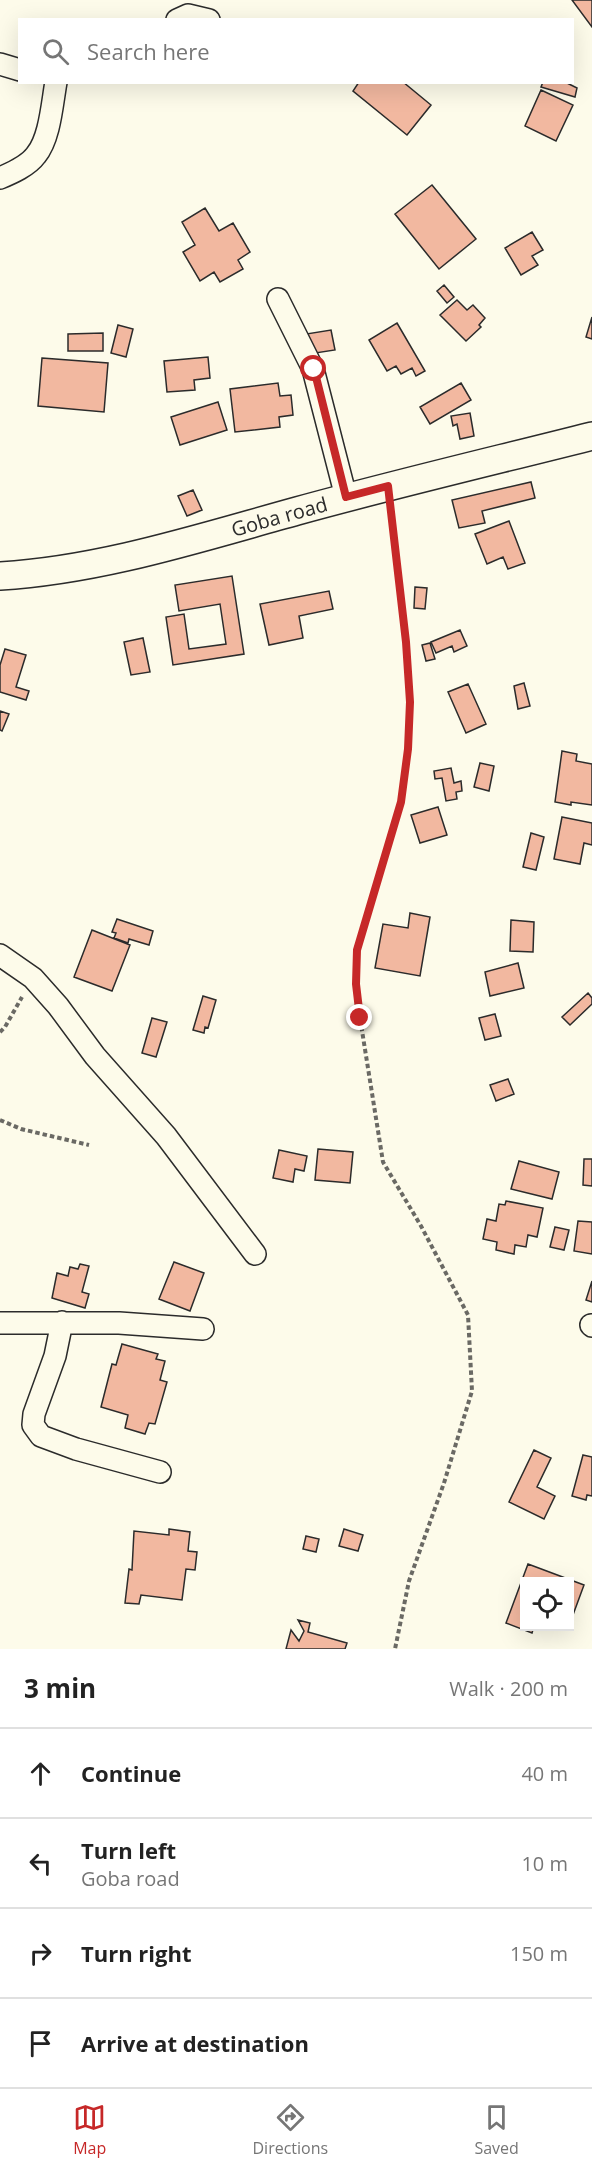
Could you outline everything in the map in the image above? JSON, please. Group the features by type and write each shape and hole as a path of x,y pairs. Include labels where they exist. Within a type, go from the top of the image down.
{"street":[{"path":"181,18 188,15 200,18"},
{"path":"0,64 18,69"},
{"path":"0,178 15,171 36,156 47,131 56,84"},
{"path":"278,299 314,369 346,497"},
{"name":"Goba road","path":"0,576 36,574 133,556 388,486 592,436"},
{"path":"0,955 33,978 58,1006 95,1056 166,1136 255,1254"},
{"path":"62,1322 55,1356 34,1414 33,1425 41,1436 76,1449 160,1472"},
{"path":"0,1323 119,1323 203,1329"}],"path":[{"path":"388,486 407,654 410,702 408,749 401,802 357,950 356,984 383,1162 421,1226 468,1315 472,1391 444,1483 409,1581 395,1649"},
{"path":"0,1032 33,978"},
{"path":"0,1120 21,1129 88,1145"}],"building":[{"path":"572,0 592,0 592,27"},
{"path":"358,84 405,84 431,105 407,135 353,91"},
{"path":"542,84 569,84 577,88 575,97 541,87"},
{"path":"541,90 573,105 556,141 525,126"},
{"path":"432,185 476,239 439,269 395,214"},
{"path":"205,208 219,231 233,223 250,252 238,260 243,269 220,282 214,272 200,281 183,252 195,245 182,222"},
{"path":"532,232 543,250 532,256 538,265 521,275 505,248"},
{"path":"444,285 454,297 447,303 437,291"},
{"path":"457,300 467,310 473,305 485,318 479,325 481,327 466,341 440,315"},
{"path":"592,317 592,339 586,337"},
{"path":"397,323 425,371 416,376 412,368 401,374 396,366 387,371 369,340"},
{"path":"118,325 133,329 126,357 111,353"},
{"path":"331,330 335,350 309,354 306,334"},
{"path":"103,333 103,351 68,351 68,334"},
{"path":"208,357 210,378 194,380 195,390 167,392 164,361"},
{"path":"42,358 108,363 104,412 38,406"},
{"path":"278,383 280,396 291,395 293,415 279,417 280,427 235,432 230,389"},
{"path":"461,383 471,400 430,424 420,407"},
{"path":"218,402 227,430 180,445 171,417"},
{"path":"470,413 474,436 460,439 457,424 453,426 451,416"},
{"path":"531,482 535,498 482,511 485,523 459,528 452,500"},
{"path":"193,490 202,510 187,516 178,496"},
{"path":"509,521 525,563 508,569 503,557 487,564 475,534"},
{"path":"232,576 244,654 173,665 166,617 184,614 189,649 226,644 220,604 179,611 175,585"},
{"path":"415,587 427,588 425,609 414,608"},
{"path":"329,591 333,609 299,616 303,638 269,645 260,604"},
{"path":"460,630 467,646 454,652 452,646 436,653 431,642"},
{"path":"143,638 150,672 131,675 124,642"},
{"path":"430,643 435,659 426,661 422,645"},
{"path":"5,649 26,655 16,687 29,691 26,700 0,692 0,665"},
{"path":"524,683 530,706 518,709 514,686"},
{"path":"468,684 486,724 466,733 448,692"},
{"path":"0,711 9,714 2,731 0,730"},
{"path":"562,751 577,754 576,761 592,764 592,805 555,802"},
{"path":"480,763 494,766 489,791 474,787"},
{"path":"451,768 454,783 461,781 462,791 456,792 457,799 446,801 442,778 435,779 434,771"},
{"path":"438,807 447,835 420,843 411,815"},
{"path":"562,817 592,823 592,845 584,843 580,864 554,859"},
{"path":"531,833 544,837 536,870 523,867"},
{"path":"410,913 430,917 420,976 375,968 383,924 408,928"},
{"path":"117,919 153,931 149,945 129,939 128,943 114,938 116,933 112,932"},
{"path":"511,920 534,922 533,952 510,951"},
{"path":"92,930 130,945 112,991 74,977"},
{"path":"518,963 524,988 490,996 485,972"},
{"path":"588,993 592,998 592,1004 570,1025 562,1017"},
{"path":"203,996 216,1000 208,1028 205,1027 204,1033 193,1030"},
{"path":"495,1014 501,1036 485,1040 479,1018"},
{"path":"152,1018 167,1022 156,1057 142,1053"},
{"path":"508,1079 514,1094 496,1101 490,1085"},
{"path":"318,1149 353,1152 350,1183 315,1180"},
{"path":"279,1150 307,1156 304,1171 295,1169 293,1182 273,1178"},
{"path":"584,1159 592,1159 592,1186 583,1185"},
{"path":"519,1161 559,1172 552,1199 511,1189"},
{"path":"506,1201 543,1208 537,1237 528,1235 526,1247 515,1245 514,1254 496,1250 497,1242 483,1239 487,1219 496,1221 499,1204 505,1205"},
{"path":"578,1221 592,1222 592,1254 574,1251"},
{"path":"555,1227 569,1230 564,1250 550,1247"},
{"path":"174,1262 204,1273 190,1311 159,1299"},
{"path":"80,1264 89,1266 82,1292 89,1294 85,1308 52,1298 57,1273 68,1276 70,1267 78,1269"},
{"path":"592,1281 592,1302 586,1300"},
{"path":"122,1344 158,1354 156,1359 165,1361 160,1380 167,1382 155,1424 149,1423 145,1434 125,1428 128,1415 101,1407 112,1364 116,1365"},
{"path":"534,1450 551,1458 537,1487 555,1496 544,1519 509,1502"},
{"path":"583,1455 592,1457 592,1496 587,1495 586,1500 572,1496"},
{"path":"169,1529 190,1532 188,1551 197,1552 195,1570 186,1569 182,1600 141,1595 139,1604 125,1603 129,1569 132,1570 134,1531 169,1535"},
{"path":"344,1529 363,1535 358,1551 339,1546"},
{"path":"306,1536 319,1539 316,1552 303,1549"},
{"path":"528,1564 563,1577 523,1577"},
{"path":"574,1581 584,1585 574,1612"},
{"path":"520,1585 520,1628 506,1623"},
{"path":"298,1620 310,1623 308,1632 347,1643 345,1649 286,1649 291,1630 299,1641 304,1631"}],"route":[{"path":"314,369 346,497 388,486 406,642 410,702 408,749 401,802 357,950 356,984 360,1018"}]}
